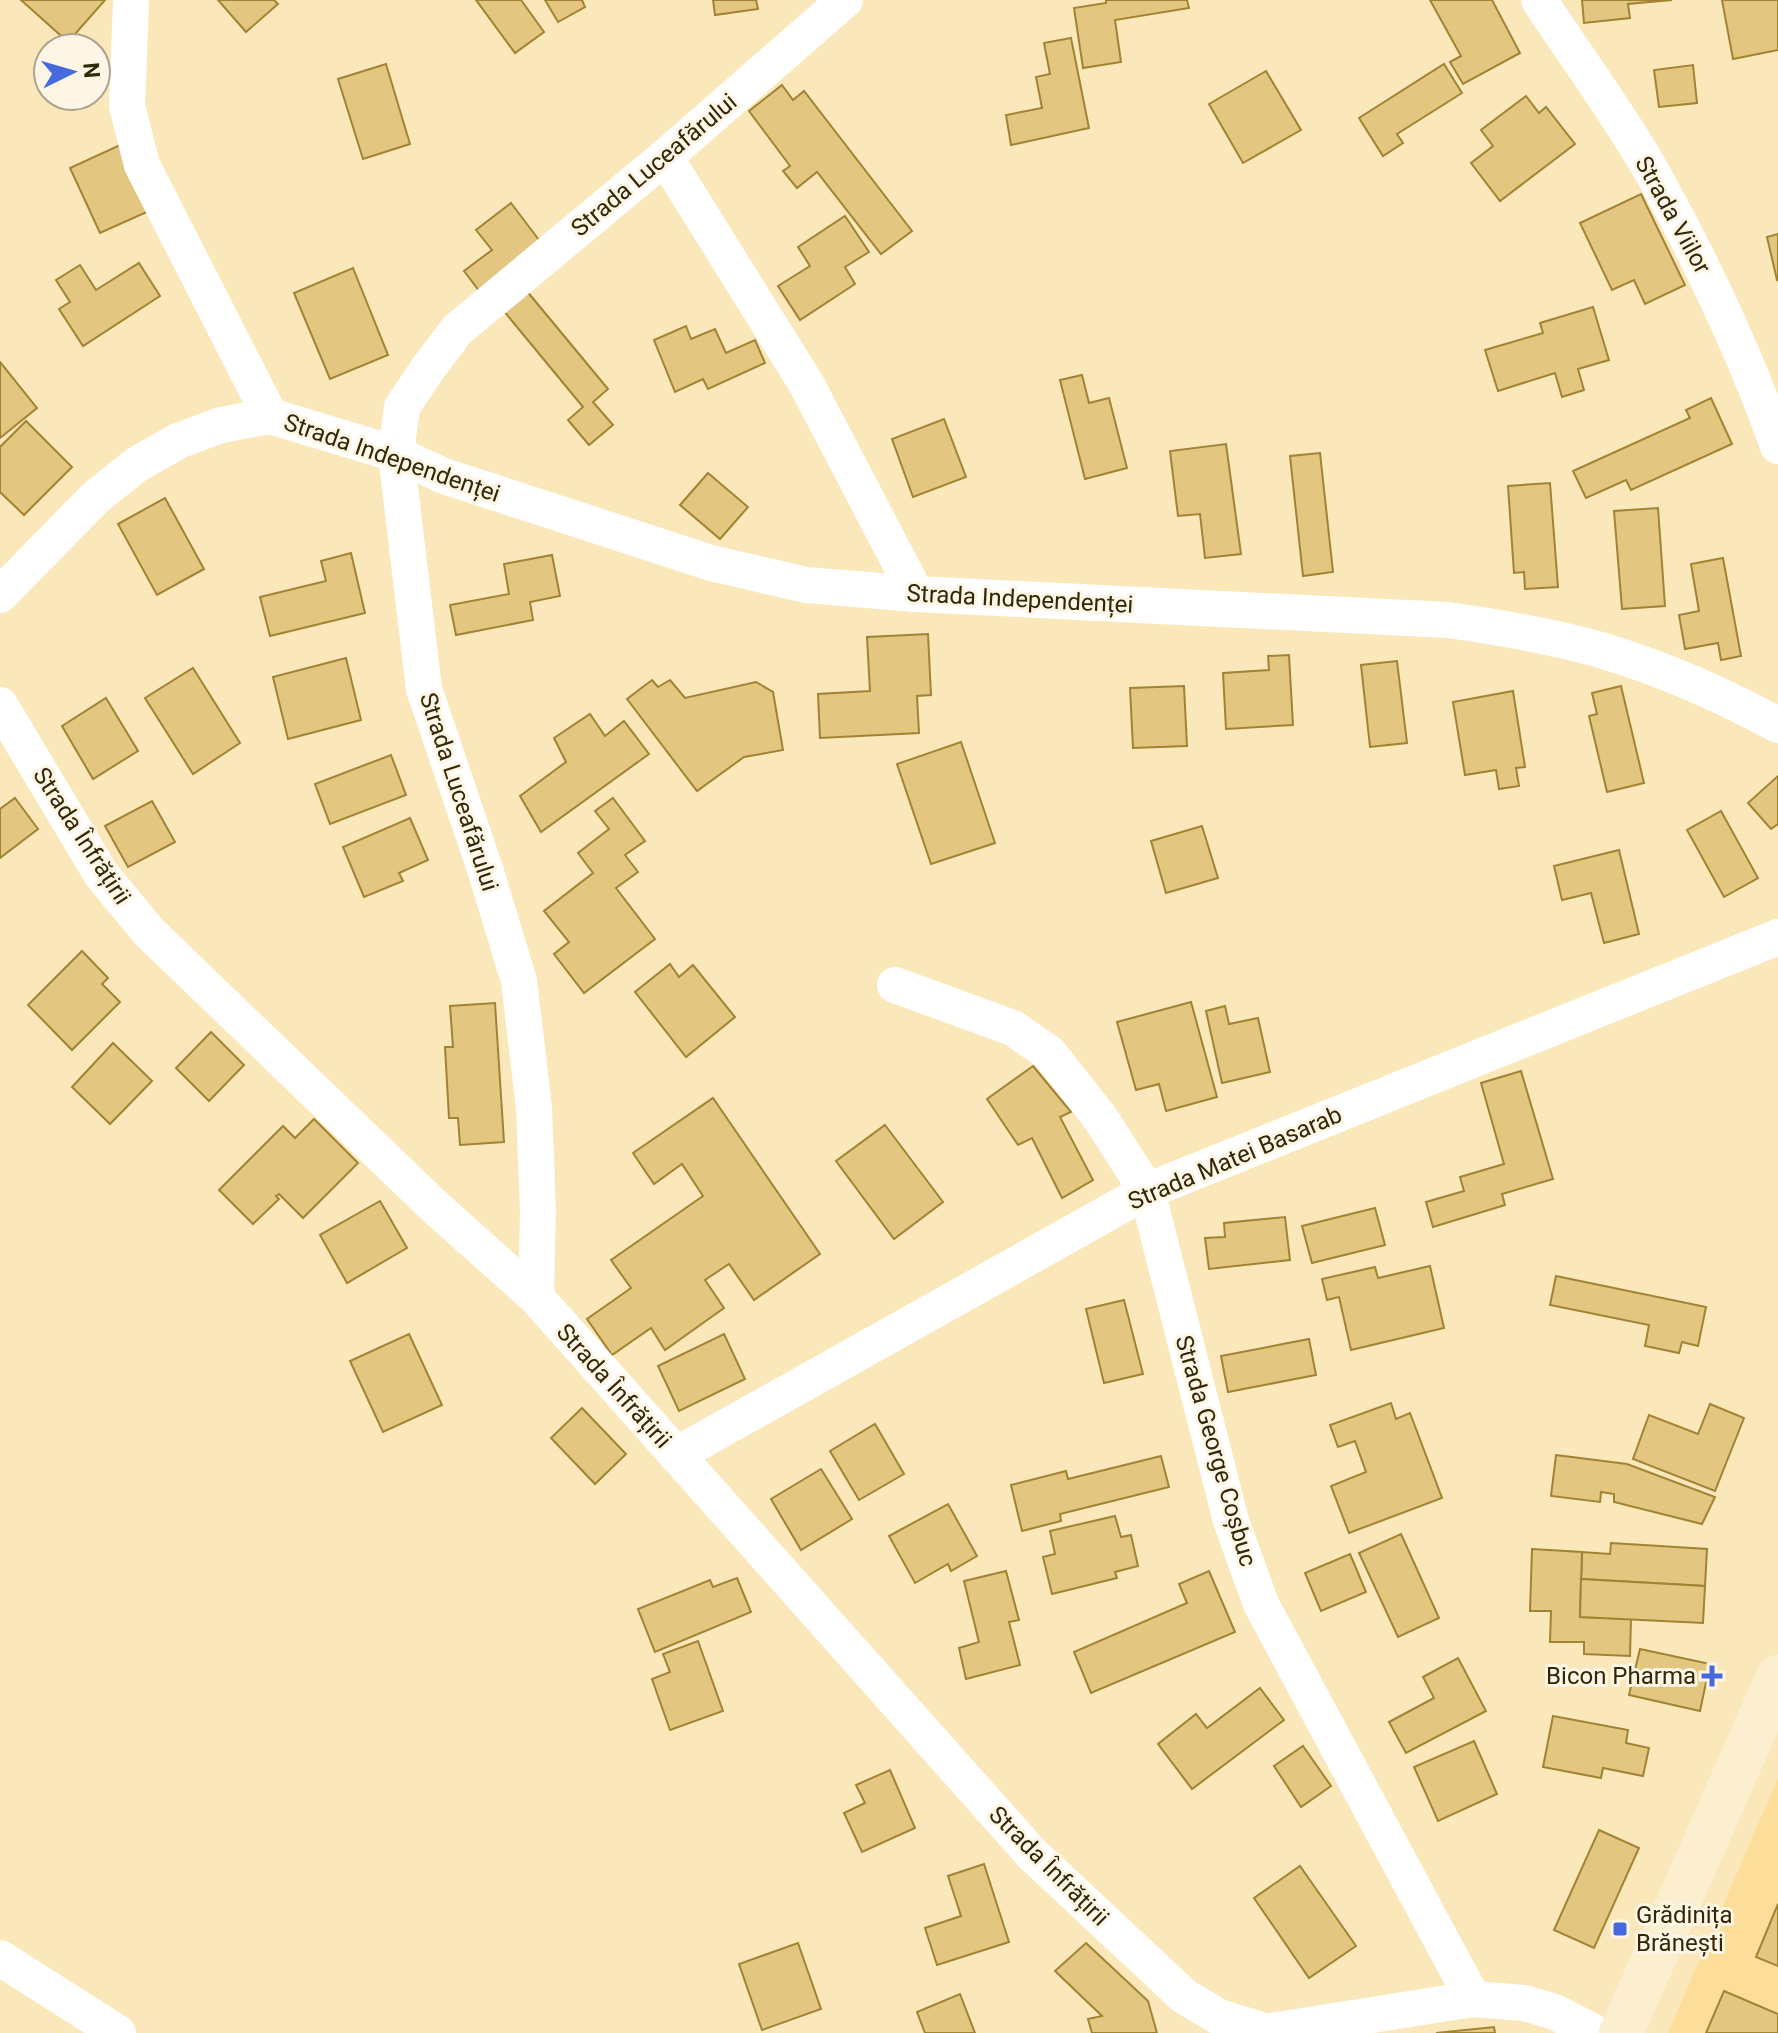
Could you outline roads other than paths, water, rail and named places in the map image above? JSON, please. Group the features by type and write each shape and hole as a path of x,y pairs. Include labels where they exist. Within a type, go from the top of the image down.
{"main road":[{"path":"1621,2033 1778,1677"}],"street":[{"name":"Strada Independenței","path":"131,0 127,106 142,165 270,416"},
{"name":"Strada Luceafărului","path":"536,1297 538,1211 534,1108 519,981 424,689 396,454 402,407 457,330 665,157 845,0"},
{"name":"Strada Viilor","path":"1539,0 1651,171 1705,270 1754,378 1778,446"},
{"path":"665,157 807,385 916,594"},
{"name":"Strada Independenței","path":"0,595 95,498 136,465 178,441 221,425 270,416 396,454 444,476 711,563 806,585 916,594 1448,620 1576,643 1635,661 1778,725"},
{"name":"Strada Înfrățirii","path":"0,705 101,874 149,932 435,1207 536,1297 1032,1854 1184,1996 1219,2017 1261,2032"},
{"name":"Strada Matei Basarab","path":"676,1455 1147,1191 1778,937"},
{"name":"Strada George Coșbuc","path":"895,985 1013,1028 1049,1053 1101,1119 1147,1191 1231,1521 1261,1604 1473,1999"},
{"path":"0,1958 118,2033"},
{"path":"1261,2032 1473,1999 1524,2003 1555,2012 1595,2033"}],"place":[{"name":"Bicon Pharma","path":"1712,1676"},
{"name":"Grădinița Brănești","path":"1620,1929"}]}
